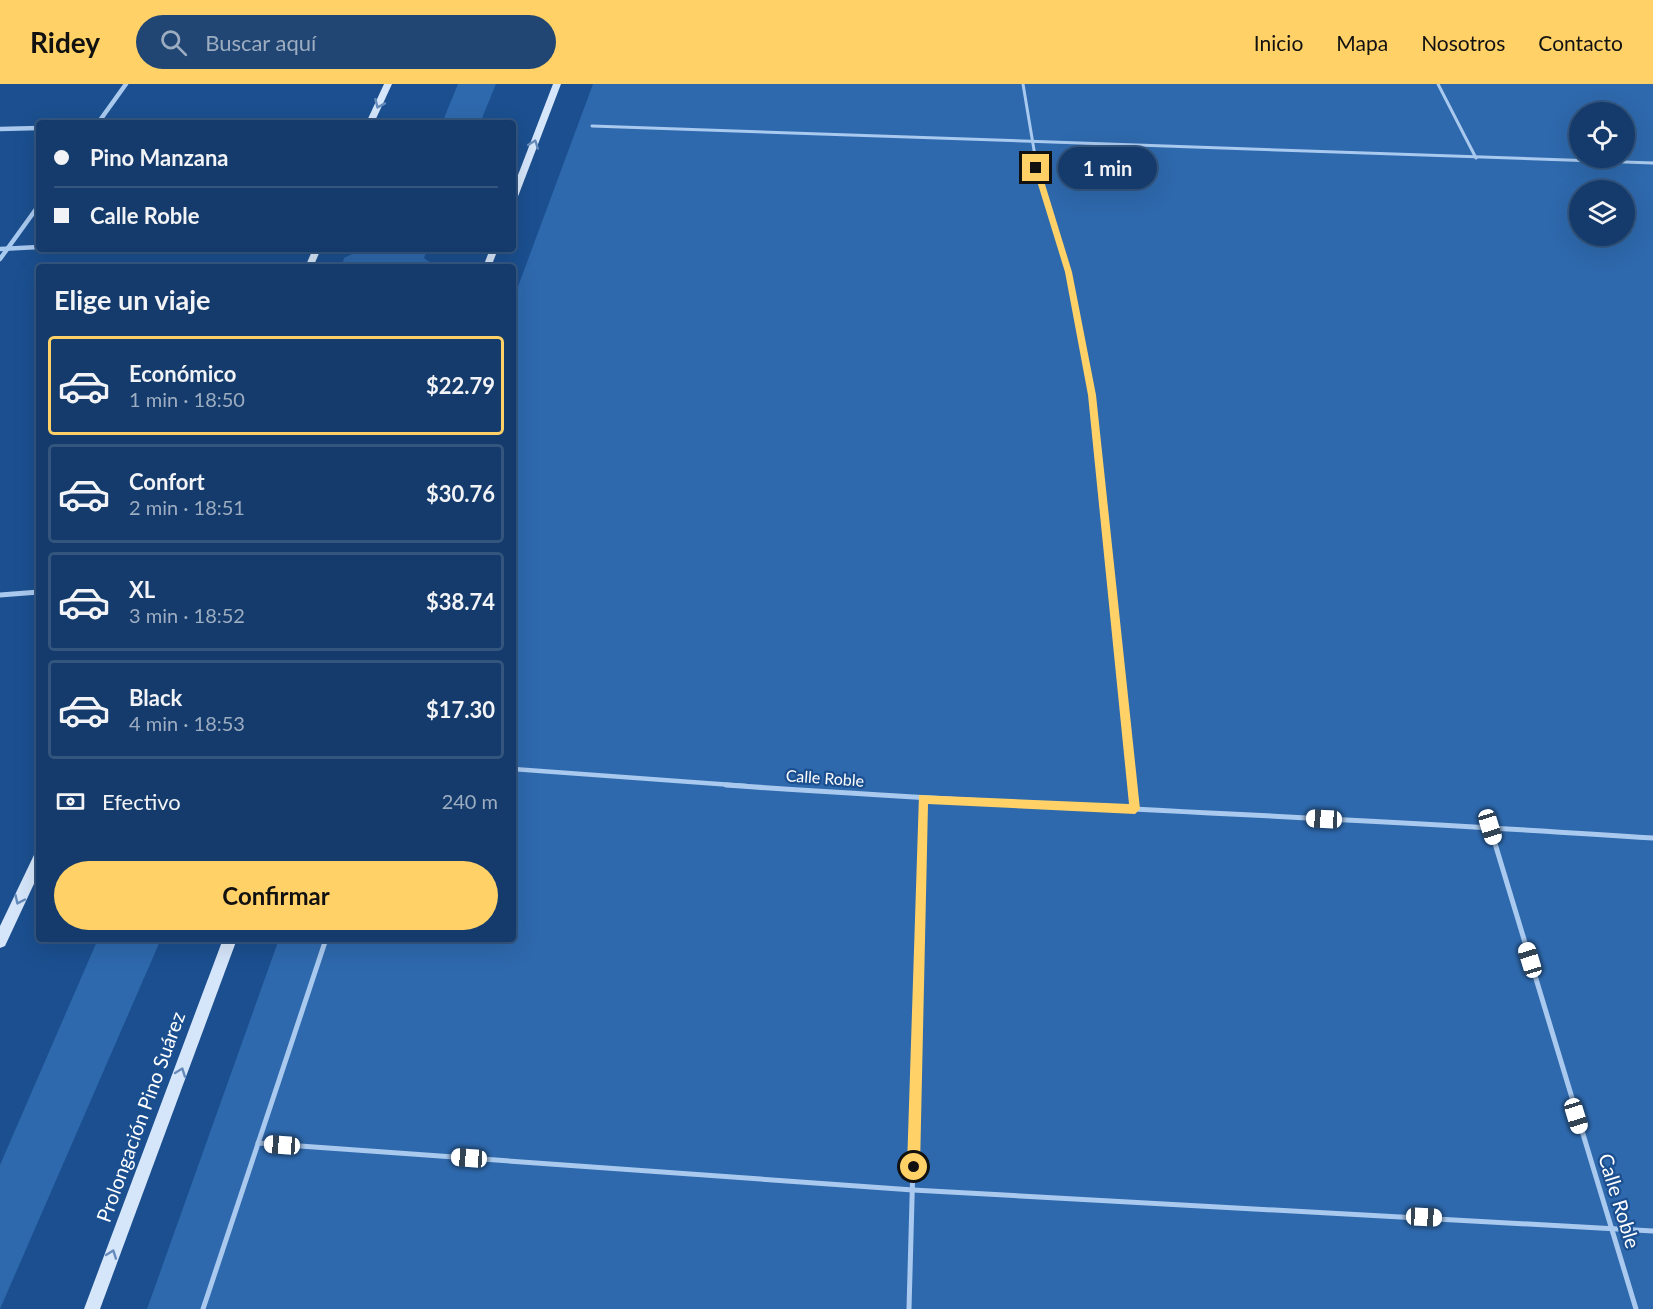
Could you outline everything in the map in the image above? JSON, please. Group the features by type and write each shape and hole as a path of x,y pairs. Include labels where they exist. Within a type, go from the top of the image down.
{"main road":[{"path":"371,120 388,84"},
{"path":"516,191 557,84"},
{"path":"0,941 36,864"},
{"name":"Prolongación Pino Suárez","path":"92,1309 229,942"}],"street":[{"path":"100,120 126,84"},
{"path":"0,129 36,128"},
{"path":"0,259 36,209"},
{"path":"0,249 36,247"},
{"path":"0,595 36,592"}],"lane":[{"path":"1023,84 1032,144 1051,221 1068,272 1090,383 1135,809"},
{"path":"1438,84 1476,158"},
{"path":"592,126 1032,144 1653,164"},
{"name":"Calle Roble","path":"516,769 923,799 1490,827 1653,838"},
{"path":"909,1309 923,799"},
{"name":"Calle Roble","path":"1490,827 1609,1227 1636,1309"},
{"path":"203,1309 325,942"},
{"path":"258,1143 913,1190 1653,1231"}],"shaded area":[{"path":"458,84 496,84 481,120 443,120"},
{"path":"593,84 1653,84 1653,1309 147,1309 278,942 516,942 516,292"},
{"path":"356,252 427,252 424,258 432,264 343,264 344,258"},
{"path":"97,942 160,942 0,1309 0,1165"}],"route":[{"path":"914,1167 923,799 1135,809 1092,395 1068,272 1036,168"}]}
